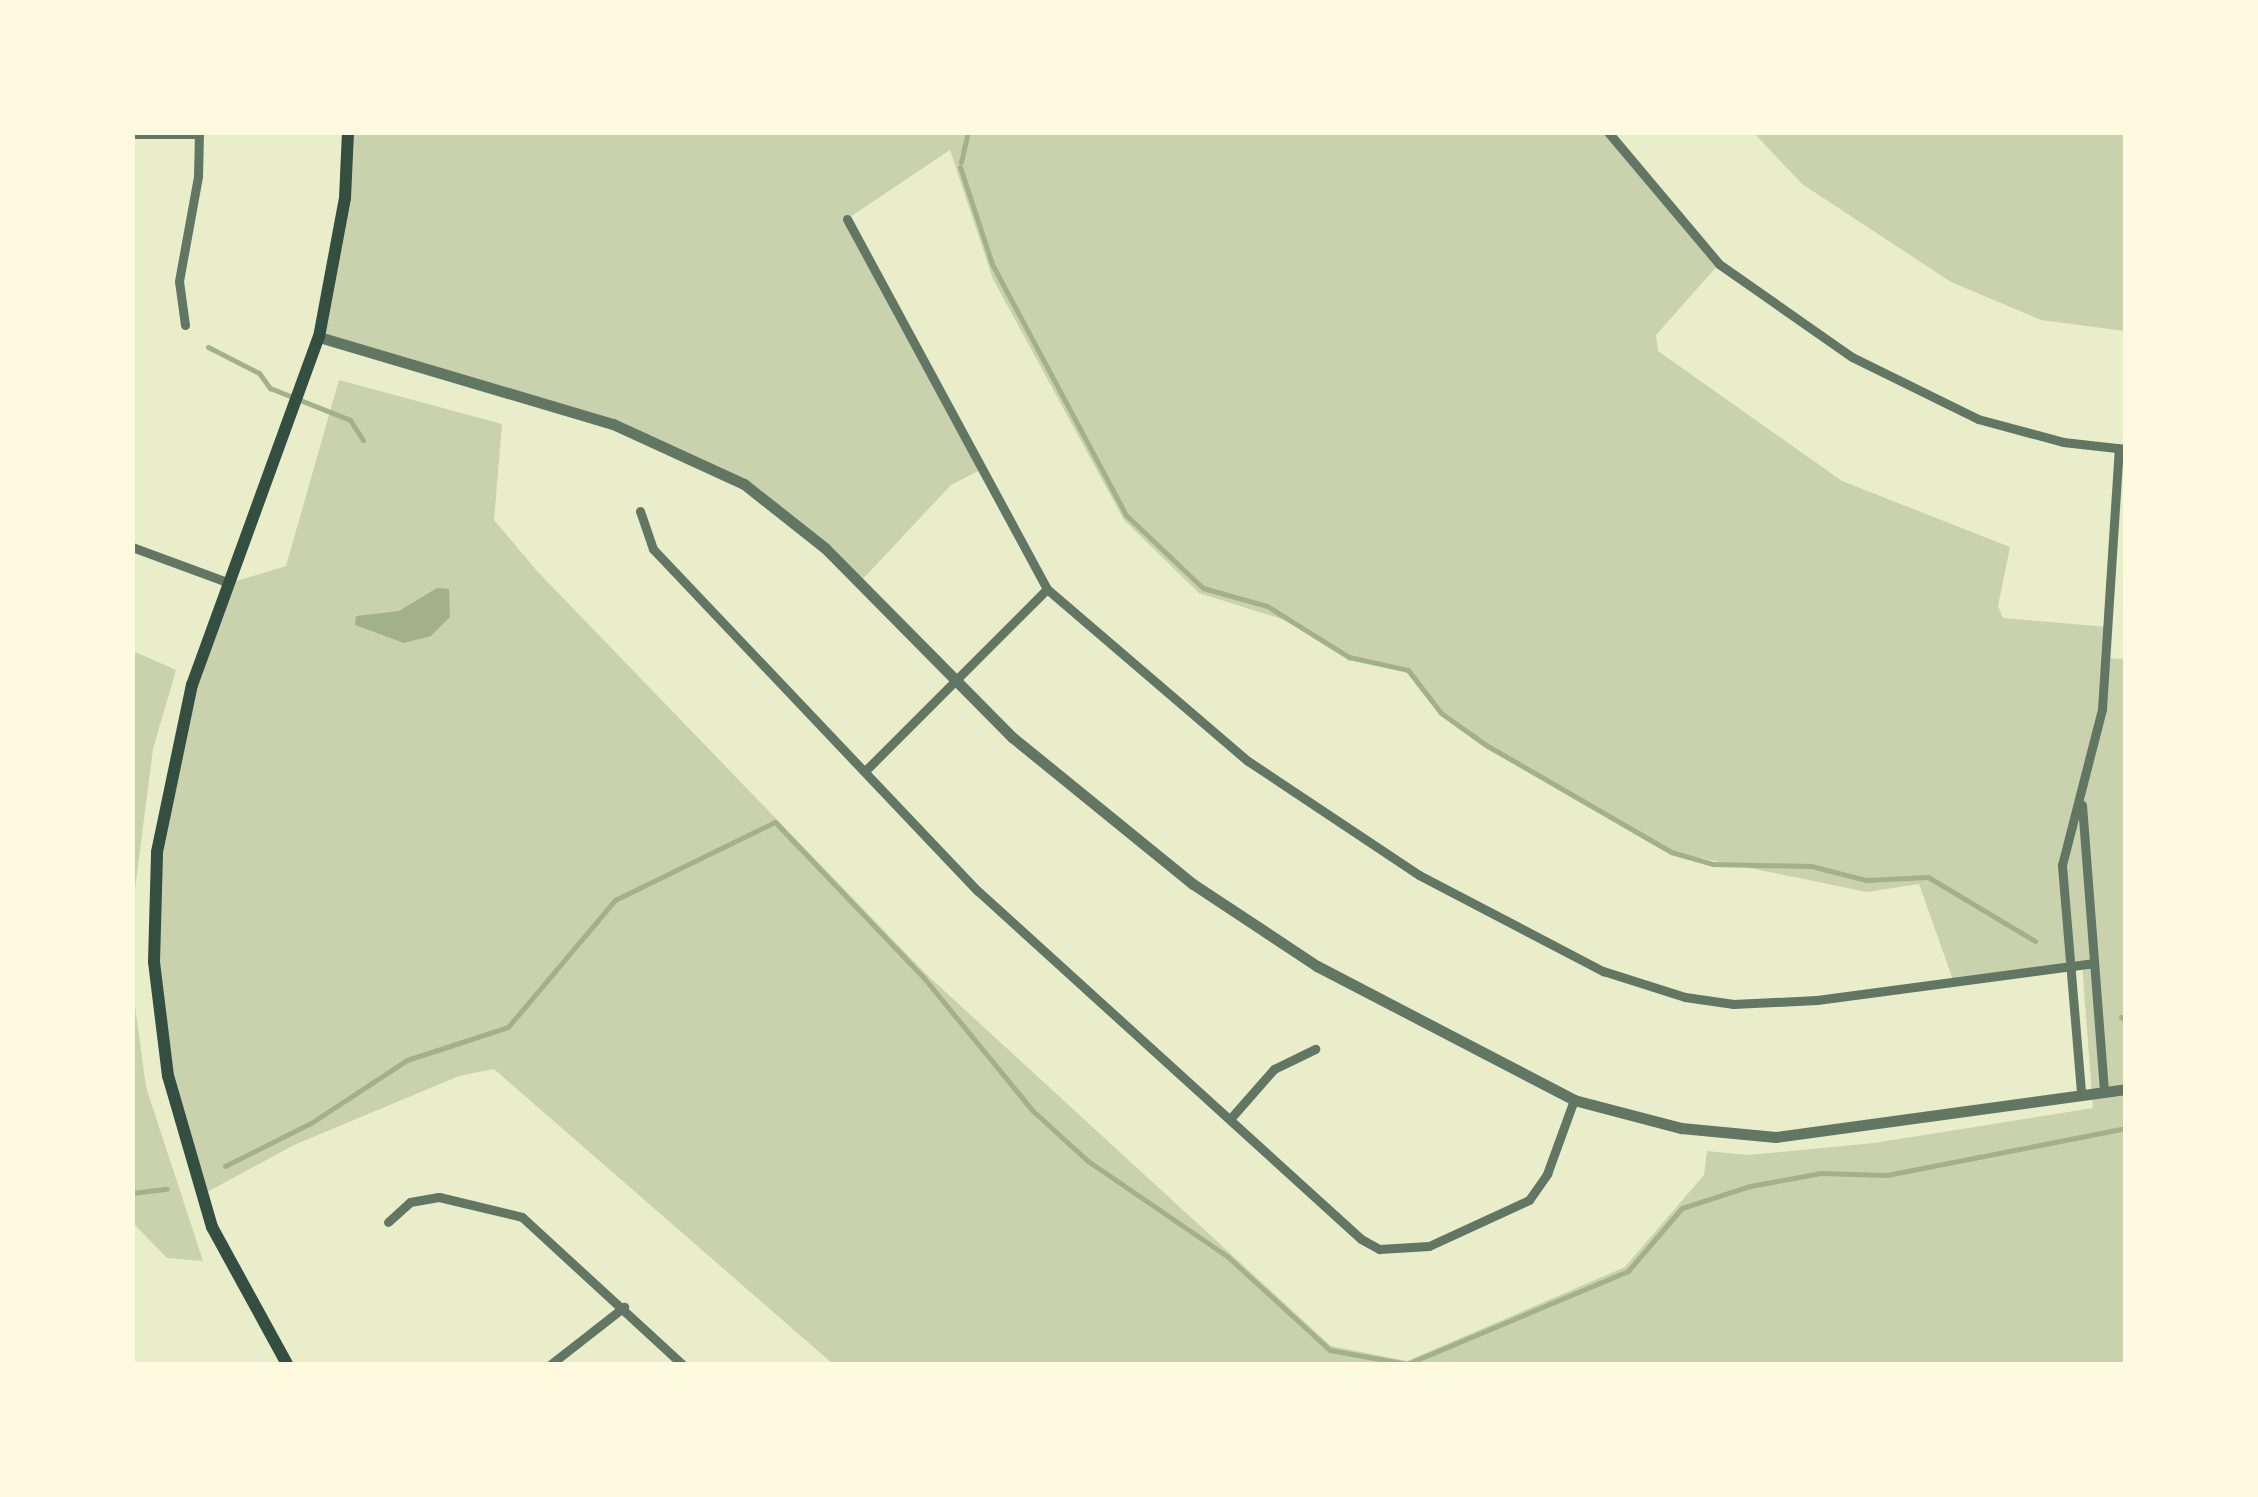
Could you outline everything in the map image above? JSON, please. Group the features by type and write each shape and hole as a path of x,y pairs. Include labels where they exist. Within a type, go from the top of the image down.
{"main road":[{"path":"287,1364 237,1278 199,1193 168,1076 154,962 157,852 192,685 319,337 344,198 348,132"}],"street":[{"path":"1608,132 1719,264 1852,357 1978,419 2062,442 2122,449 2102,709 2062,866 2082,1092"},
{"path":"132,134 199,133 179,282 185,325"},
{"path":"847,219 1048,588 1180,707 1340,826 1419,875 1638,984 1685,997 1776,1004 2094,962"},
{"path":"319,337 613,424 709,464 825,548 954,682 1125,833 1260,931 1455,1043 1574,1100 1681,1128 1776,1137 2082,1092 2126,1089"},
{"path":"640,511 653,549 978,891 1337,1220 1379,1249 1404,1251 1529,1200 1547,1174 1574,1100"},
{"path":"132,547 230,584"},
{"path":"865,770 1048,588"},
{"path":"2081,797 2104,1090"},
{"path":"1230,1119 1274,1069 1315,1049"},
{"path":"388,1222 410,1202 438,1197 509,1212 540,1229 682,1364"},
{"path":"551,1364 624,1307"}],"shaded area":[{"path":"348,133 1608,133 1719,264 1656,335 1658,351 1842,481 2010,547 1998,606 2003,618 2108,627 2106,658 2125,659 2125,1364 833,1364 494,1069 459,1076 294,1145 200,1196 168,1076 154,962 157,852 174,754 230,583 286,566 339,380 502,424 494,520 537,571 927,975 1331,1346 1407,1361 1625,1267 1704,1175 1707,1151 1748,1155 1874,1143 2093,1108 2082,964 1953,980 1919,884 1867,892 1662,850 1481,745 1438,712 1404,669 1347,657 1304,626 1199,593 1124,520 993,279 950,150 847,219 980,470 951,485 859,583 772,505 670,445 319,337 333,274"},
{"path":"1754,133 2125,133 2125,331 2041,320 1951,282 1802,184"},
{"path":"437,588 449,589 450,617 431,636 404,643 355,625 356,616 399,611"},
{"path":"133,651 176,670 153,749 133,905"},
{"path":"133,990 146,1087 203,1261 167,1258 133,1223"}],"waterway":[{"path":"961,162 968,132"},
{"path":"960,167 992,264 1126,515 1203,588 1267,606 1349,657 1408,670 1441,713 1486,745 1671,852 1713,864 1811,866 1866,880 1928,877 2035,941"},
{"path":"208,347 259,373 270,388 350,420 363,440"},
{"path":"225,1166 311,1123 407,1060 508,1027 615,900 775,822 924,978 1033,1111 1088,1161 1228,1257 1330,1350 1407,1364 1628,1271 1682,1208 1750,1186 1821,1173 1887,1175 2126,1128"},
{"path":"2121,1017 2126,1020"},
{"path":"132,1193 167,1189"}]}
